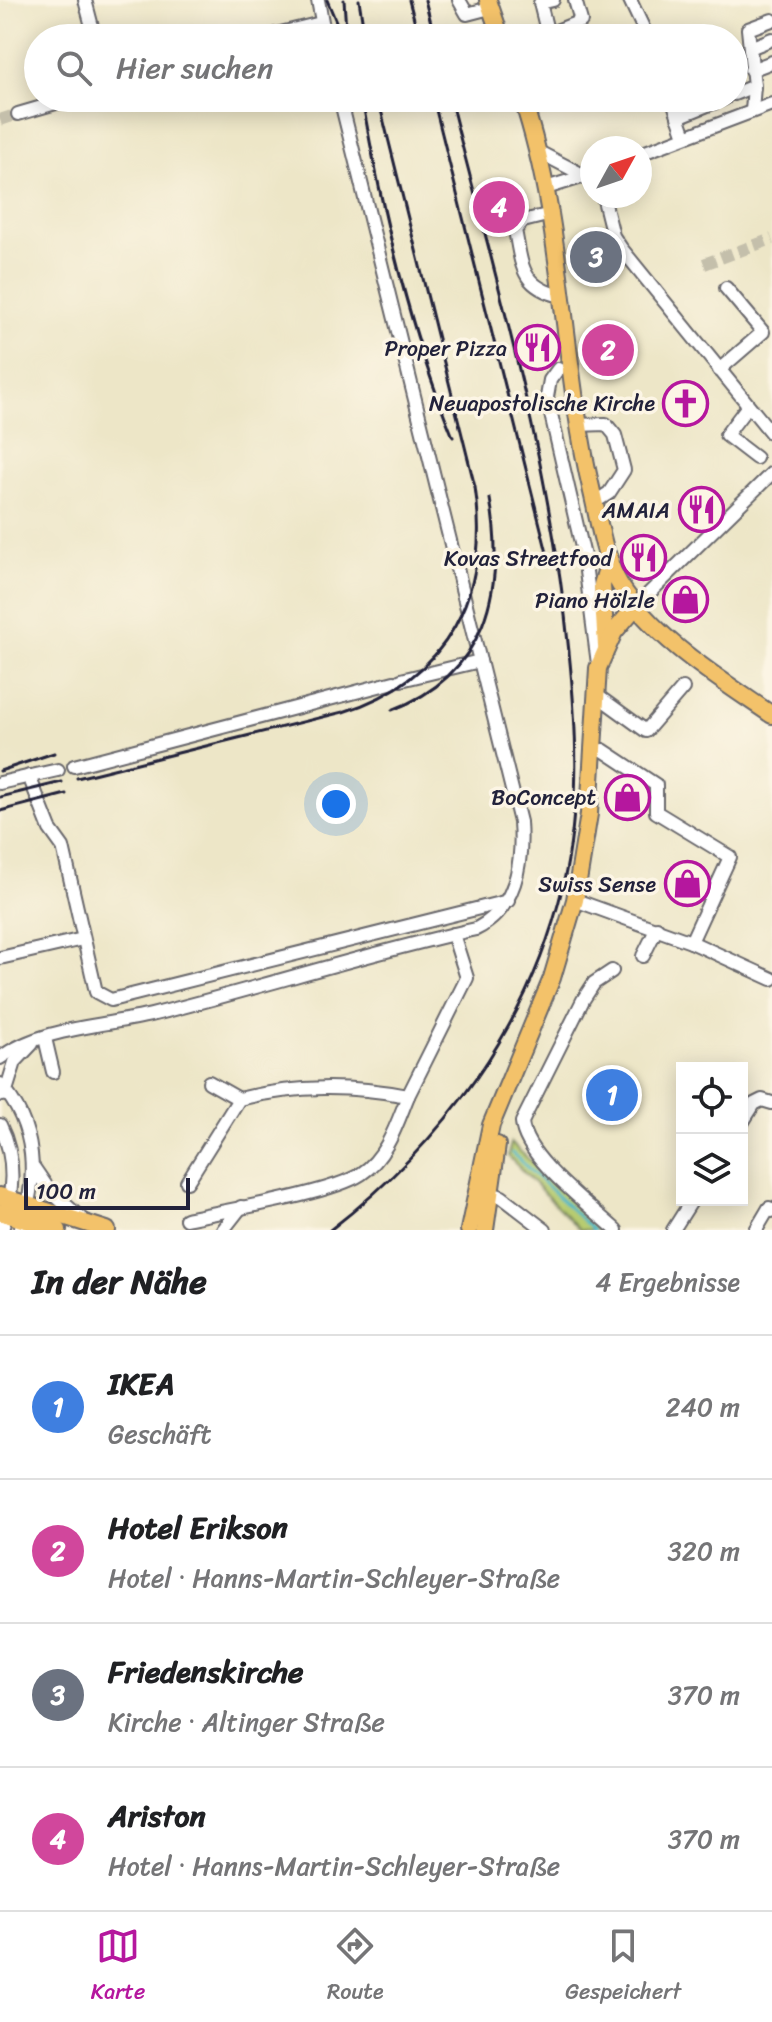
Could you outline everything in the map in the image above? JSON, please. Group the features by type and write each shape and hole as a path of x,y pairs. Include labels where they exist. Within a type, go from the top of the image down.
{"main road":[{"path":"489,2 496,24"},
{"path":"526,112 539,152 551,214 577,425 610,558 621,587 693,658 772,715"},
{"path":"606,646 602,585 610,558"},
{"path":"469,1230 491,1125 552,978 575,900 589,814 598,668 606,646 637,605"},
{"path":"485,1230 488,1192 510,1080"},
{"path":"4,1210 58,1230"},
{"path":"25,1218 86,1223 107,1230"}],"street":[{"path":"85,0 91,24"},
{"path":"317,24 321,23 318,0"},
{"path":"459,0 467,14 489,2"},
{"path":"543,24 540,3 553,0"},
{"path":"574,24 581,21 575,0"},
{"path":"630,0 641,24"},
{"path":"752,111 754,86 748,29 772,20"},
{"path":"750,48 772,39"},
{"path":"751,70 772,62"},
{"path":"748,88 754,86"},
{"path":"652,149 772,104"},
{"path":"18,114 25,112"},
{"path":"0,1058 13,1049 58,1035 151,1015 453,934 493,920 508,901 520,852 520,822 343,112"},
{"path":"676,112 685,136"},
{"path":"678,117 690,112"},
{"path":"539,152 580,170"},
{"path":"546,188 580,177"},
{"path":"512,206 524,274 541,291 561,296"},
{"path":"606,208 613,236 621,248 772,434"},
{"path":"517,224 551,214"},
{"path":"719,370 763,332 726,288"},
{"path":"558,369 550,380 547,397 584,556 598,668"},
{"path":"748,406 726,435 756,458"},
{"path":"577,425 606,424 615,435 623,465 617,485 595,502"},
{"path":"637,605 772,473"},
{"path":"74,766 480,661"},
{"path":"595,694 646,731 683,688"},
{"path":"603,750 656,785 656,812 730,857 691,942"},
{"path":"0,783 58,770"},
{"path":"29,776 50,829 63,847 96,992 111,1000 508,901"},
{"path":"575,900 691,942 772,979"},
{"path":"643,956 651,930"},
{"path":"186,1219 324,1188 361,1174 391,1140 408,1096 467,978 453,934"},
{"path":"0,958 83,939"},
{"path":"612,971 594,983 583,1000 522,1122 523,1137 542,1161 616,1230"},
{"path":"40,1040 53,1072"},
{"path":"40,1040 15,1062 2,1090 23,1119 34,1167 49,1190 86,1223"},
{"path":"209,1082 239,1099 308,1087 360,1087 408,1096"},
{"path":"187,1182 239,1099"},
{"path":"748,1114 754,1104 762,1100 772,1103"},
{"path":"1,1133 12,1164 4,1210"},
{"path":"25,1218 34,1167"},
{"path":"488,1192 502,1197 545,1230"},
{"path":"673,1230 688,1206"},
{"path":"223,1230 241,1207"},
{"path":"756,1230 769,1208 772,1211"}],"green space":[{"path":"511,1143 606,1230 580,1230 508,1156"}],"waterway":[{"path":"512,1153 593,1230"}],"tunnel":[{"path":"0,120 18,114"},
{"path":"704,264 772,239"}],"railway":[{"path":"327,0 337,24"},
{"path":"344,0 346,24"},
{"path":"359,0 363,24"},
{"path":"409,0 415,24"},
{"path":"425,0 431,24"},
{"path":"365,112 398,270 423,355 453,437"},
{"path":"77,778 343,712 380,697 411,678 436,654 455,626 468,596 476,562 478,525 475,487 381,112"},
{"path":"437,112 548,557"},
{"path":"330,1230 371,1196 445,1120 505,1033 529,986 548,937 563,885 573,827 576,768 574,710 561,582 536,442 454,112"},
{"path":"392,710 424,695 449,675 469,652 482,625 491,596 495,565 490,499"},
{"path":"0,771 54,753"},
{"path":"0,797 62,782"},
{"path":"0,811 66,794"}],"place":[{"name":"Ariston","path":"499,207"},
{"name":"Friedenskirche","path":"596,257"},
{"name":"Proper Pizza","path":"538,348"},
{"name":"Hotel Erikson","path":"608,350"},
{"name":"Neuapostolische Kirche","path":"686,403"},
{"name":"AMAIA","path":"701,510"},
{"name":"Kovas Streetfood","path":"643,558"},
{"name":"Piano Hölzle","path":"686,600"},
{"name":"BoConcept","path":"627,797"},
{"name":"Swiss Sense","path":"687,884"},
{"name":"IKEA","path":"612,1095"}]}
